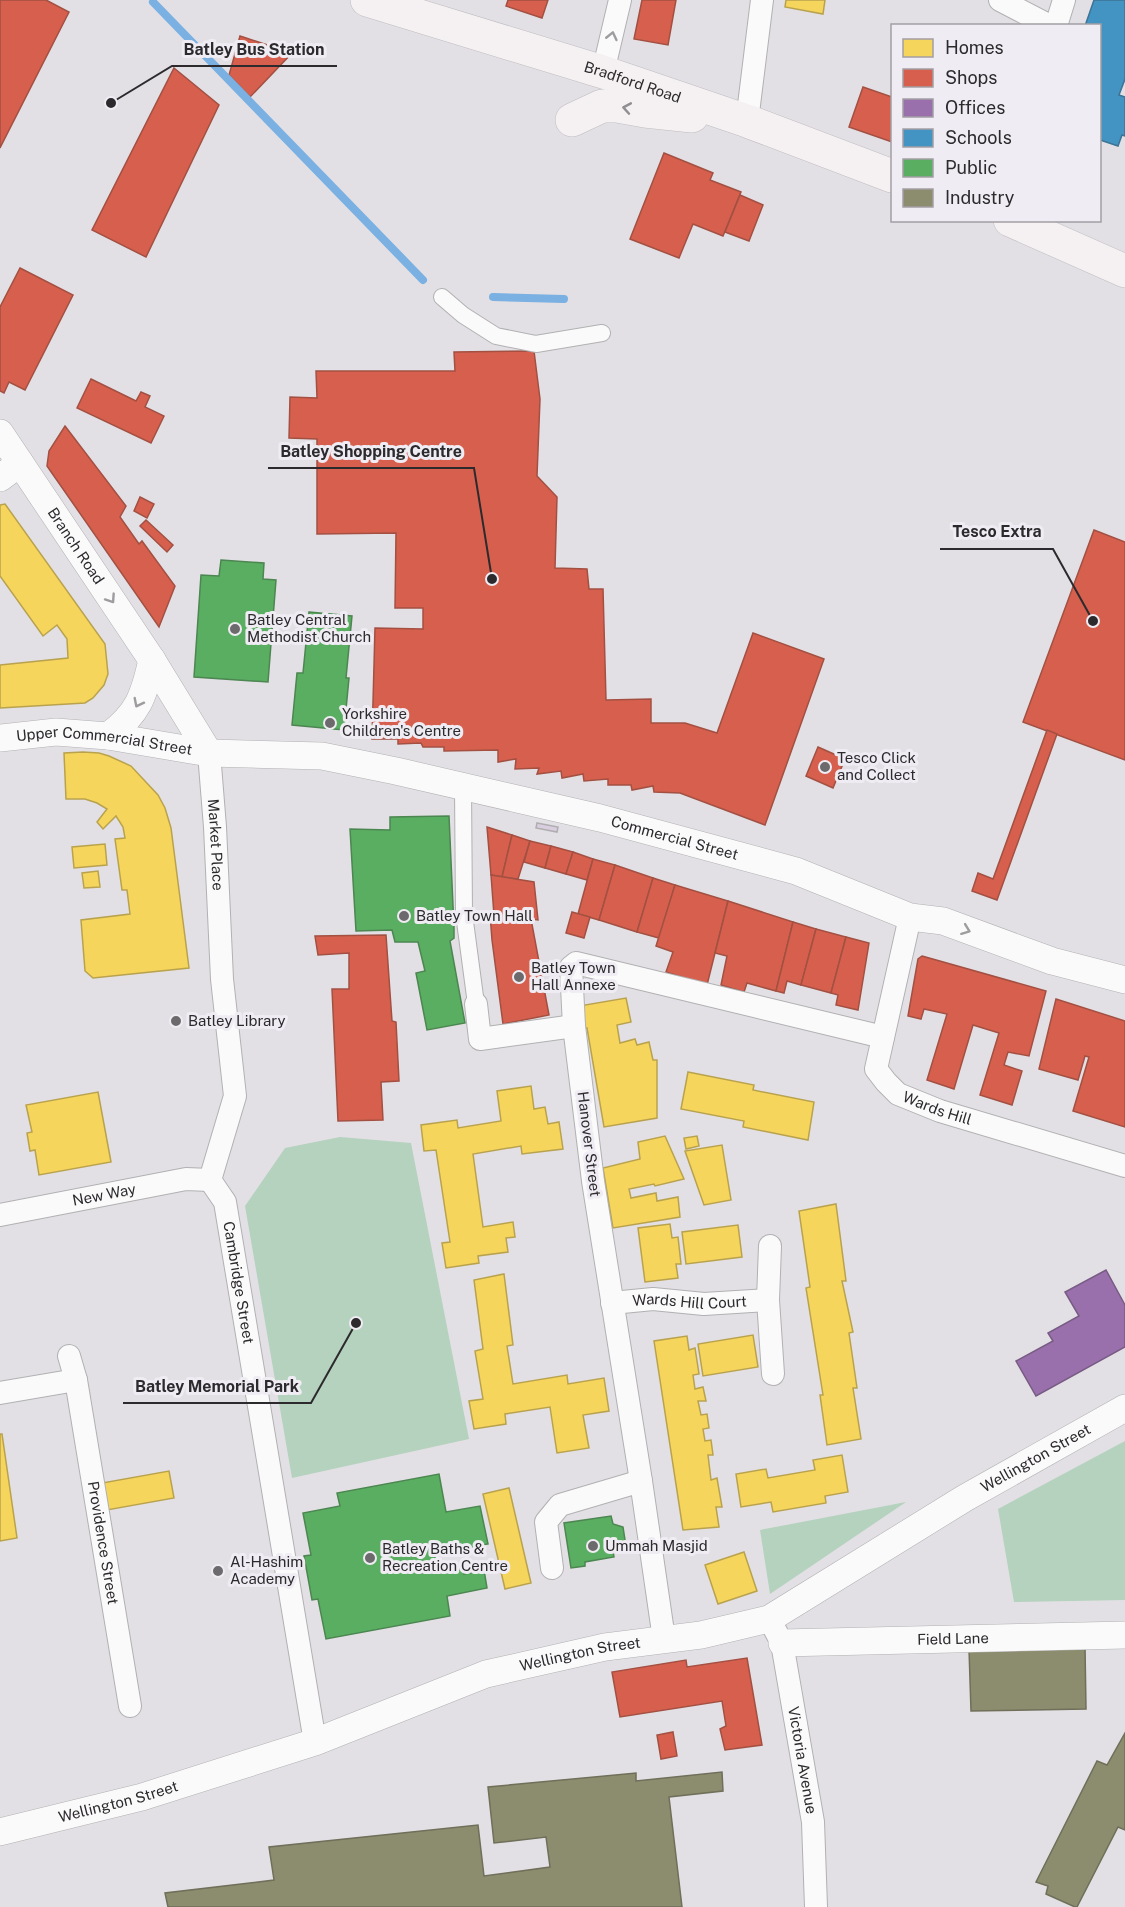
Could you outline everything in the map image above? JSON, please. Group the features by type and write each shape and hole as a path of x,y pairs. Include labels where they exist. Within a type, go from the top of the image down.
{"main road":[{"name":"Bradford Road","path":"367,0 603,72 747,121 891,176"},
{"path":"572,120 602,106 617,106 747,121"},
{"path":"1015,222 1125,271"}],"street":[{"path":"603,72 620,0"},
{"path":"747,121 762,0"},
{"path":"1000,0 1046,24"},
{"path":"1057,24 1064,0"},
{"path":"442,297 463,315 496,336 536,344 602,333"},
{"name":"Branch Road","path":"0,433 10,471 152,660 209,753"},
{"path":"108,736 134,711 147,684 152,660"},
{"name":"Upper Commercial Street","path":"0,738 56,732 108,736 209,753"},
{"name":"Commercial Street","path":"209,753 322,756 600,818 796,871 910,917 943,921 1052,961 1125,980"},
{"name":"Market Place","path":"209,753 222,979 235,1096 210,1180"},
{"path":"463,787 464,914 480,1039 574,1026"},
{"name":"Wards Hill","path":"910,917 876,1069 886,1082 898,1094 939,1111 1125,1166"},
{"name":"Hanover Street","path":"663,1640 641,1481 593,1181 574,1026 571,967 576,963 883,1037"},
{"name":"New Way","path":"0,1215 186,1179 210,1180"},
{"name":"Cambridge Street","path":"210,1180 225,1202 315,1742"},
{"name":"Wards Hill Court","path":"770,1246 768,1300 773,1374"},
{"name":"Wards Hill Court","path":"612,1303 653,1299 704,1304 768,1300"},
{"name":"Providence Street","path":"69,1356 76,1380 130,1706"},
{"path":"0,1393 76,1380"},
{"name":"Wellington Street","path":"0,1832 142,1797 315,1742 486,1674 605,1647 701,1635 769,1619 965,1498 1125,1408"},
{"path":"552,1568 546,1522 560,1505 641,1481"},
{"name":"Victoria Avenue","path":"769,1619 782,1642 813,1822 816,1907"},
{"name":"Field Lane","path":"782,1642 1125,1635"}],"green space":[{"path":"340,1137 411,1143 469,1439 292,1478 245,1206 285,1148"},
{"path":"1125,1441 1125,1600 1014,1602 998,1509"},
{"path":"906,1502 770,1594 760,1530"}],"building: Homes":[{"path":"786,0 825,0 823,14 785,7"},
{"path":"5,504 105,644 108,674 104,685 93,698 85,703 0,708 0,665 68,658 67,639 57,625 43,636 0,576 0,505"},
{"path":"64,753 99,753 131,766 158,795 165,808 171,828 189,968 93,978 85,971 81,920 130,914 127,890 122,890 115,839 125,838 123,827 116,816 103,829 97,822 107,809 85,799 66,799"},
{"path":"105,844 107,865 74,868 72,847"},
{"path":"98,871 100,887 84,888 82,873"},
{"path":"626,998 631,1022 617,1025 620,1043 635,1039 637,1045 649,1042 653,1060 657,1060 657,1118 604,1127 587,1028 583,1029 579,1006"},
{"path":"688,1072 754,1085 753,1090 814,1102 808,1140 743,1127 744,1121 681,1109"},
{"path":"531,1086 534,1109 545,1107 548,1124 559,1122 563,1149 522,1154 521,1146 473,1154 483,1227 513,1222 515,1237 506,1238 508,1252 478,1256 479,1263 446,1268 442,1243 450,1242 436,1150 424,1151 421,1125 457,1120 458,1128 501,1121 497,1091"},
{"path":"98,1092 111,1162 39,1175 35,1150 30,1151 27,1133 32,1132 26,1105"},
{"path":"665,1136 684,1179 629,1189 631,1198 656,1193 657,1201 678,1197 680,1217 613,1228 603,1168 640,1159 638,1142"},
{"path":"697,1136 699,1146 686,1149 684,1138"},
{"path":"722,1145 731,1200 704,1205 685,1151"},
{"path":"836,1204 846,1281 842,1281 853,1332 849,1333 857,1388 853,1388 861,1439 827,1445 820,1395 823,1395 806,1288 810,1287 799,1211"},
{"path":"670,1224 672,1238 678,1237 681,1264 676,1264 678,1278 645,1282 638,1228"},
{"path":"738,1225 742,1257 686,1264 682,1232"},
{"path":"504,1274 513,1345 507,1346 513,1384 567,1375 568,1384 604,1378 609,1411 583,1415 589,1448 557,1453 550,1407 505,1414 506,1424 474,1429 469,1401 483,1399 475,1351 483,1349 474,1280"},
{"path":"753,1335 758,1367 703,1376 698,1344"},
{"path":"687,1336 689,1350 695,1348 699,1374 693,1375 695,1389 703,1387 706,1401 698,1401 701,1415 707,1414 709,1428 703,1429 705,1441 711,1440 713,1455 708,1455 711,1480 717,1478 722,1507 716,1507 719,1527 683,1530 654,1341"},
{"path":"0,1434 2,1434 17,1538 0,1541"},
{"path":"842,1455 848,1492 825,1496 826,1503 773,1512 771,1502 741,1507 736,1474 766,1469 768,1478 815,1470 813,1460"},
{"path":"169,1471 174,1498 107,1510 102,1483"},
{"path":"509,1488 531,1583 505,1589 483,1494"},
{"path":"744,1552 757,1591 718,1604 705,1565"}],"building: Shops":[{"path":"0,0 46,0 69,12 0,148"},
{"path":"508,0 548,0 542,18 506,6"},
{"path":"642,0 676,0 668,45 634,39"},
{"path":"240,36 292,53 250,97 229,75"},
{"path":"174,68 219,105 146,257 92,230"},
{"path":"863,87 891,97 891,142 849,127"},
{"path":"664,153 713,173 710,180 741,192 723,236 693,224 679,258 630,239"},
{"path":"740,195 763,205 749,241 725,232"},
{"path":"20,268 73,295 25,390 9,382 4,393 0,391 0,307"},
{"path":"534,351 540,399 537,476 557,497 555,568 587,569 589,589 603,589 606,700 651,699 651,723 685,723 717,733 753,633 824,659 765,825 680,793 654,792 653,786 632,790 631,785 608,785 608,779 584,781 583,774 562,778 561,771 537,774 539,768 515,769 516,759 498,762 498,750 444,751 444,747 423,747 421,743 398,744 398,739 372,739 375,628 423,629 423,608 395,608 396,533 317,534 317,439 289,438 290,397 317,398 316,371 455,371 454,352"},
{"path":"91,379 136,401 141,392 150,396 145,407 164,416 151,443 77,408"},
{"path":"65,426 126,506 120,517 139,544 142,541 175,586 159,627 47,466 49,451"},
{"path":"140,497 154,504 147,518 134,511"},
{"path":"146,520 173,545 167,552 140,526"},
{"path":"1094,530 1125,542 1125,760 1023,722"},
{"path":"1047,730 1057,734 997,900 972,891 978,873 993,879"},
{"name":"Tesco Click and Collect","path":"818,747 845,759 833,788 806,776"},
{"path":"487,827 512,835 502,877 491,875"},
{"path":"512,835 530,841 518,879 502,877"},
{"path":"530,841 551,846 545,868 524,862"},
{"path":"551,846 573,852 566,874 545,868"},
{"path":"573,852 593,859 587,880 566,874"},
{"path":"593,859 615,865 599,920 578,914"},
{"path":"615,865 653,878 637,932 599,920"},
{"path":"491,875 534,882 538,920 494,915"},
{"path":"653,878 675,885 659,938 637,932"},
{"path":"675,885 728,901 707,985 666,972 673,952 656,946"},
{"path":"728,901 793,922 776,991 747,983 744,992 721,985 727,956 715,953"},
{"path":"572,912 590,917 584,938 566,933"},
{"name":"Batley Town Hall Annexe","path":"490,914 531,919 549,1015 503,1024"},
{"path":"793,922 816,929 801,985 787,981 784,993 776,991"},
{"path":"816,929 846,937 831,993 801,985"},
{"path":"386,935 392,1021 396,1022 399,1081 381,1082 383,1120 338,1121 332,989 349,989 349,953 318,955 315,936"},
{"path":"846,937 869,943 858,1010 836,1005 838,995 831,993"},
{"path":"922,956 1046,991 1029,1056 1008,1052 1004,1065 1022,1071 1012,1105 980,1095 999,1033 973,1025 954,1089 927,1080 947,1014 924,1009 921,1019 908,1016 918,959"},
{"path":"1056,999 1125,1021 1125,1127 1073,1111 1089,1057 1085,1056 1078,1080 1039,1069"},
{"path":"747,1658 762,1745 725,1750 720,1729 726,1726 722,1701 620,1717 612,1672 686,1660 687,1667"},
{"path":"673,1732 677,1756 661,1759 657,1735"}],"building: Offices":[{"path":"1106,1270 1125,1305 1125,1347 1036,1396 1016,1361 1053,1341 1048,1333 1079,1316 1065,1292"}],"building: Schools":[{"path":"1094,0 1125,0 1125,79 1119,95 1125,97 1125,136 1122,135 1118,146 1101,140 1101,24 1086,24"}],"building: Public":[{"name":"Batley Central Methodist Church","path":"221,560 264,563 263,579 276,580 268,682 194,677 201,575 219,576"},
{"path":"309,612 352,616 344,730 292,725 297,673 303,673"},
{"name":"Batley Town Hall","path":"449,816 454,928 454,938 450,941 465,1023 427,1030 416,973 425,971 418,942 395,942 392,930 356,931 350,829 390,830 390,817"},
{"name":"Batley Baths & Recreation Centre","path":"439,1474 446,1512 480,1506 488,1544 435,1554 436,1564 453,1561 454,1567 463,1565 464,1574 484,1570 487,1588 447,1596 450,1616 326,1639 318,1599 312,1600 304,1556 311,1555 303,1513 340,1506 337,1493"},
{"name":"Ummah Masjid","path":"611,1516 613,1524 623,1527 625,1540 613,1551 614,1557 585,1562 585,1566 571,1568 564,1523"}],"building: Industry":[{"path":"1085,1646 1086,1709 971,1711 969,1649"},
{"path":"1125,1733 1125,1830 1118,1827 1075,1907 1046,1894 1048,1886 1036,1882 1097,1761 1107,1765"},
{"path":"722,1772 723,1791 669,1797 682,1907 168,1907 165,1893 274,1880 269,1847 478,1825 484,1876 550,1867 546,1837 494,1843 488,1787 636,1773 636,1781"}],"building: Other":[{"path":"537,823 558,827 557,832 536,828"}],"waterway":[{"path":"153,2 423,280"},
{"path":"493,297 564,299"}],"place":[{"name":"Batley Bus Station","path":"111,103"},
{"name":"Batley Shopping Centre","path":"492,579"},
{"name":"Tesco Extra","path":"1093,621"},
{"name":"Batley Central Methodist Church","path":"235,629"},
{"name":"Yorkshire Children's Centre","path":"330,723"},
{"name":"Tesco Click and Collect","path":"825,767"},
{"name":"Batley Town Hall","path":"404,916"},
{"name":"Batley Town Hall Annexe","path":"519,977"},
{"name":"Batley Library","path":"176,1021"},
{"name":"Batley Memorial Park","path":"356,1323"},
{"name":"Ummah Masjid","path":"593,1546"},
{"name":"Batley Baths & Recreation Centre","path":"370,1558"},
{"name":"Al-Hashim Academy","path":"218,1571"}]}
